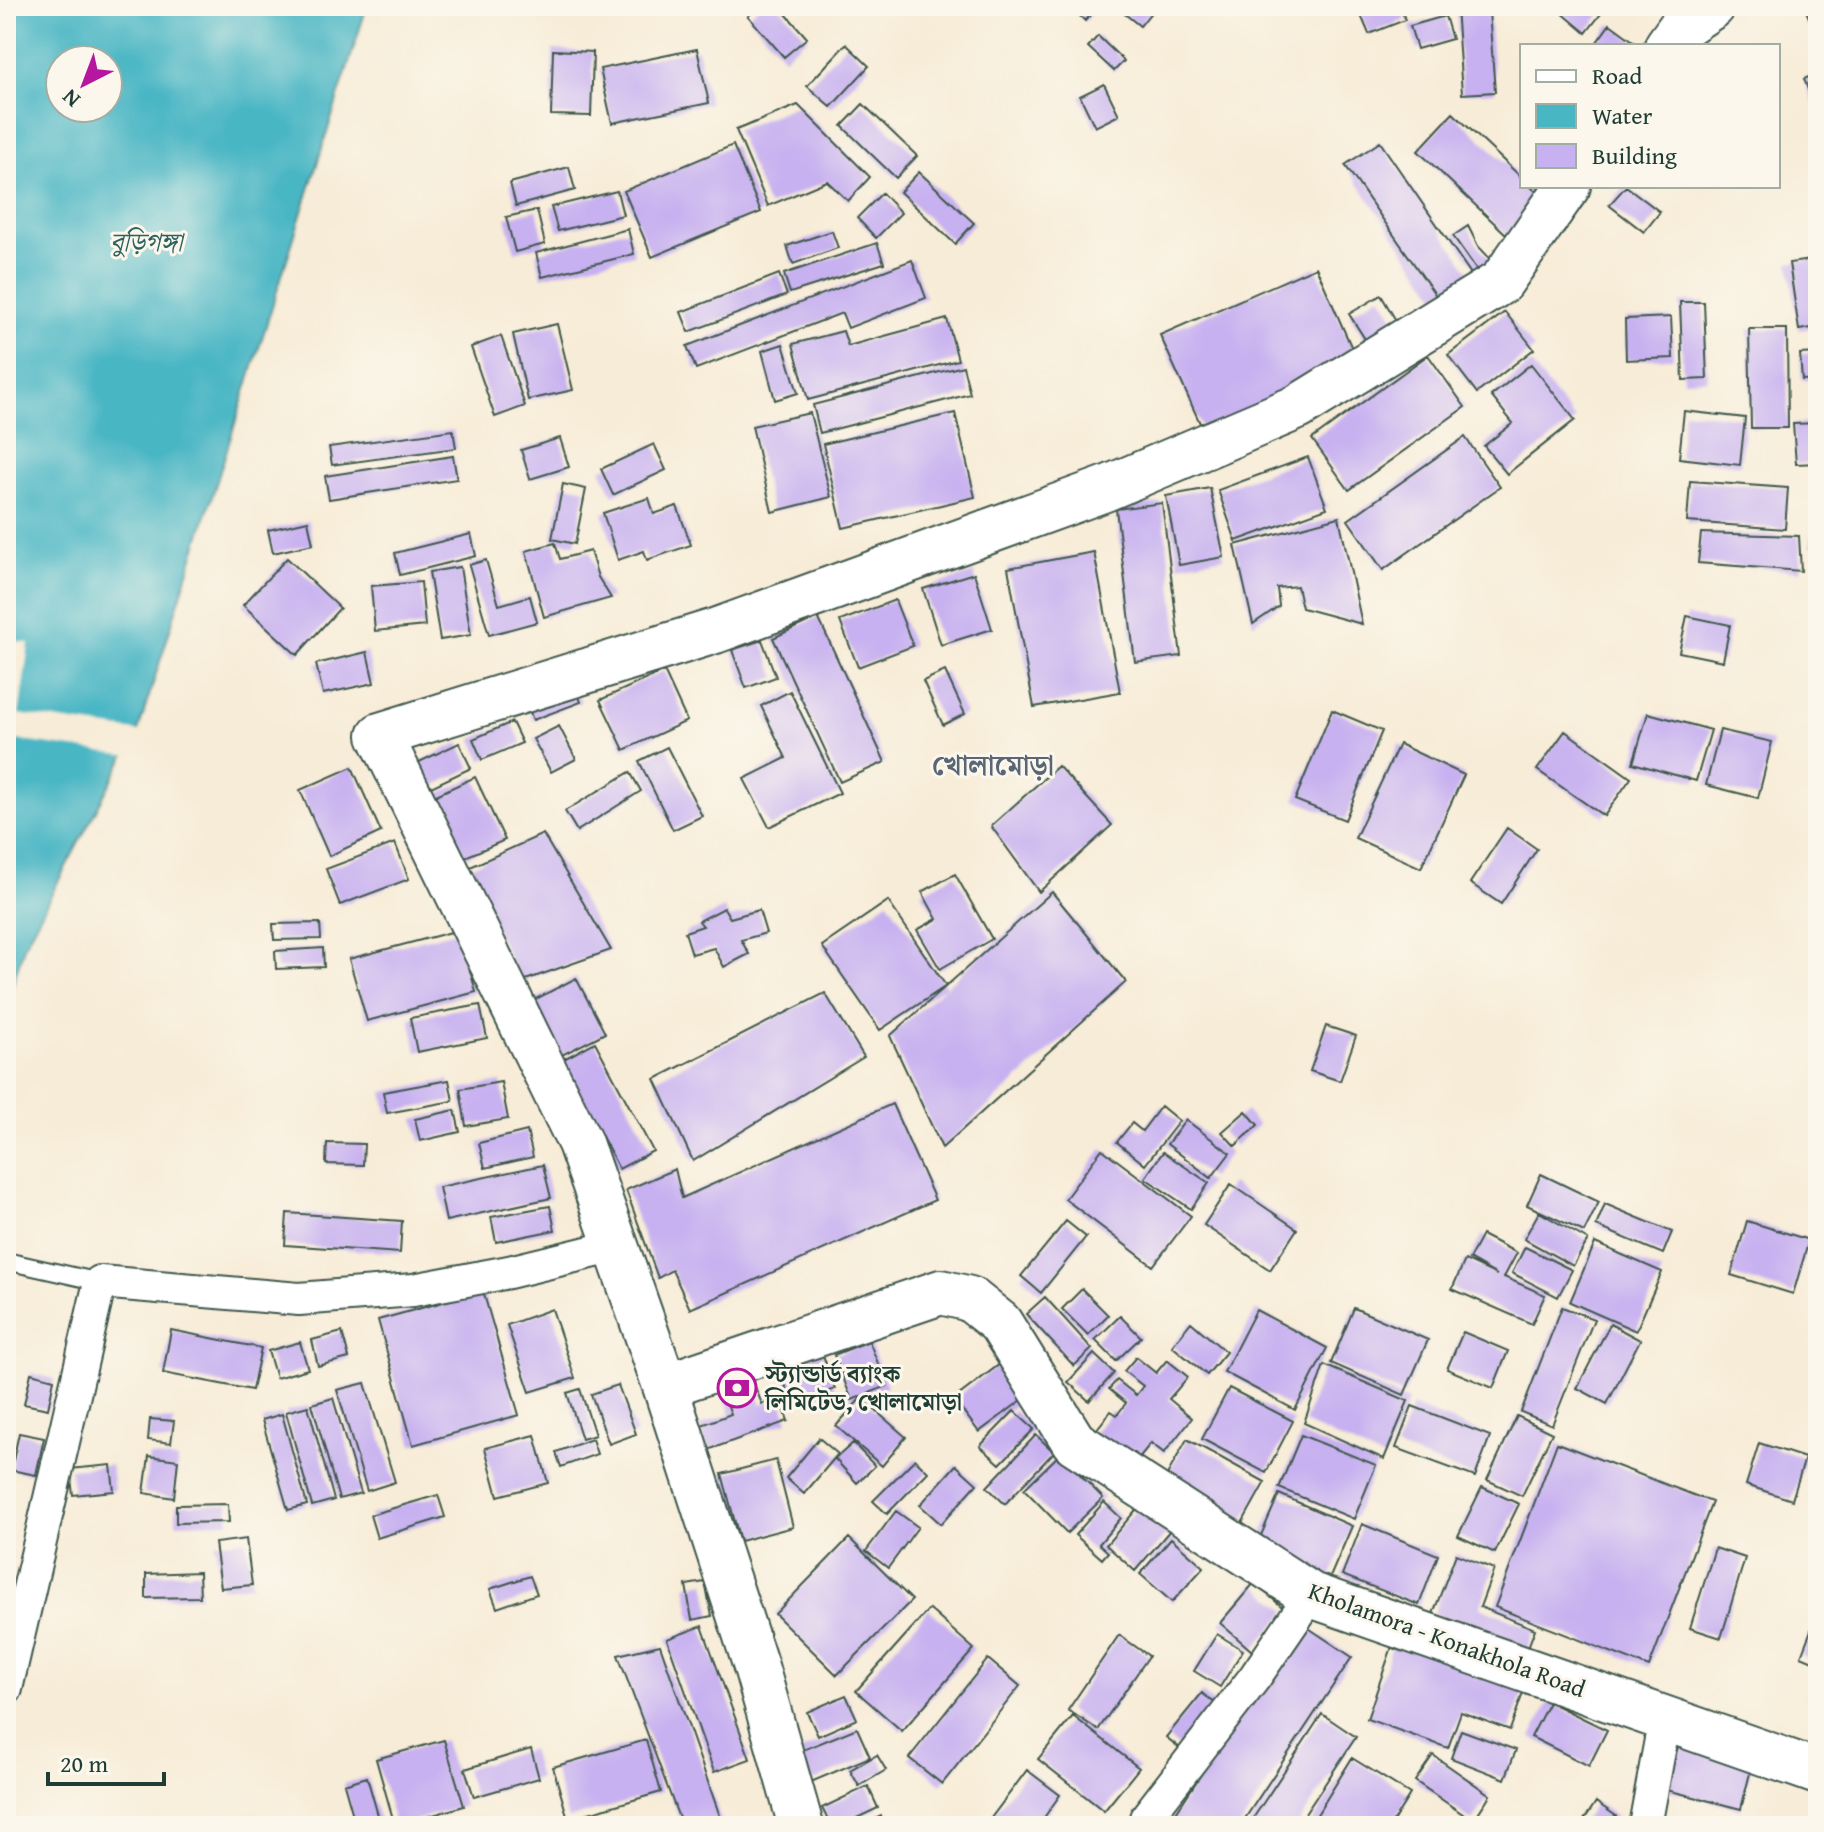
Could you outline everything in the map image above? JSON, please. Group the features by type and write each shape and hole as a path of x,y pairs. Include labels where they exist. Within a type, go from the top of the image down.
{"street":[{"path":"1668,44 1680,28 1713,6"},
{"path":"801,1826 757,1670 665,1386 580,1143 380,735 715,631 1105,489 1298,407 1501,282 1567,188"},
{"path":"6,1689 100,1282 299,1299 413,1290 509,1272 616,1246"},
{"name":"Kholamora - Konakhola Road","path":"665,1386 941,1292 970,1299 1000,1323 1074,1442 1311,1595 1818,1772"},
{"path":"1144,1826 1146,1818 1255,1677 1311,1595"},
{"path":"1645,1826 1665,1718"}],"lane":[{"path":"6,1261 100,1282"}],"water":[{"name":"বুড়িগঙ্গা","path":"6,6 367,6 138,731 25,944 6,1006"}],"pier":[{"path":"6,640 29,643 19,714 142,732 129,756 17,740 6,819"}],"building":[{"path":"760,6 779,6 807,38 784,57 748,16"},
{"path":"1070,6 1099,6 1085,21"},
{"path":"1115,6 1156,6 1140,26"},
{"path":"1379,6 1400,6 1405,20 1369,34 1360,13"},
{"path":"1456,6 1523,6 1523,9 1489,11 1495,92 1462,94"},
{"path":"1554,6 1607,6 1586,33"},
{"path":"1804,6 1818,6 1818,39"},
{"path":"1445,16 1452,39 1417,49 1410,26"},
{"path":"1610,24 1637,44 1595,44"},
{"path":"1098,36 1124,61 1114,71 1088,47"},
{"path":"846,44 869,66 831,107 807,86"},
{"path":"697,49 709,103 612,123 600,69"},
{"path":"553,50 593,52 591,116 551,115"},
{"path":"1818,73 1818,115 1804,79"},
{"path":"1104,84 1119,115 1095,127 1080,96"},
{"path":"863,104 917,156 896,178 842,126"},
{"path":"798,105 870,177 848,201 827,181 768,206 736,130"},
{"path":"1453,113 1520,176 1520,188 1532,188 1542,197 1507,235 1418,151"},
{"path":"1380,142 1471,274 1437,297 1345,165"},
{"path":"733,145 761,212 652,257 624,191"},
{"path":"569,167 575,190 516,206 510,183"},
{"path":"919,172 974,223 955,244 900,192"},
{"path":"1624,188 1629,188 1660,212 1644,232 1609,205"},
{"path":"617,191 623,215 558,231 551,207"},
{"path":"882,193 901,213 876,238 857,218"},
{"path":"537,210 545,244 515,252 506,217"},
{"path":"1468,226 1478,246 1497,266 1482,277 1453,236"},
{"path":"628,229 634,254 542,277 536,253"},
{"path":"832,231 838,248 793,264 787,246"},
{"path":"877,243 884,263 790,293 784,274"},
{"path":"1818,259 1818,327 1799,330 1789,263"},
{"path":"912,260 926,298 848,328 842,313 696,369 687,346"},
{"path":"1316,267 1358,362 1203,430 1160,335"},
{"path":"779,274 787,295 689,332 681,312"},
{"path":"1381,295 1402,331 1372,350 1349,314"},
{"path":"1680,302 1704,302 1707,379 1683,380"},
{"path":"1505,312 1534,349 1477,393 1448,355"},
{"path":"1671,317 1673,358 1626,360 1625,319"},
{"path":"947,319 958,360 808,400 793,344 843,331 848,346"},
{"path":"557,324 573,390 528,400 513,334"},
{"path":"1749,329 1787,329 1788,428 1751,428"},
{"path":"501,336 525,406 495,417 471,347"},
{"path":"783,344 798,393 775,400 762,351"},
{"path":"1818,353 1818,379 1802,380 1800,354"},
{"path":"1428,355 1465,407 1349,490 1312,439"},
{"path":"1531,364 1575,420 1507,474 1484,446 1513,423 1491,396"},
{"path":"963,366 970,394 820,433 813,405"},
{"path":"1684,411 1745,418 1740,465 1679,458"},
{"path":"810,413 831,497 772,512 752,426"},
{"path":"955,413 975,497 843,528 823,444"},
{"path":"1818,423 1818,463 1796,464 1793,424"},
{"path":"453,430 456,448 332,465 329,447"},
{"path":"1465,437 1500,487 1383,570 1348,520"},
{"path":"560,438 569,467 530,479 521,450"},
{"path":"654,444 666,470 613,495 601,469"},
{"path":"453,456 457,479 329,499 325,476"},
{"path":"1308,457 1327,508 1236,541 1218,490"},
{"path":"1690,481 1788,488 1785,529 1687,522"},
{"path":"563,484 586,489 575,544 552,539"},
{"path":"1210,488 1224,557 1179,565 1166,496"},
{"path":"1815,489 1818,490 1818,546 1811,546"},
{"path":"649,498 654,514 677,506 691,545 647,560 644,551 618,560 603,513"},
{"path":"1162,503 1181,656 1135,662 1116,509"},
{"path":"1339,517 1362,624 1302,608 1297,586 1277,588 1279,606 1253,624 1235,545"},
{"path":"308,521 313,544 273,553 268,530"},
{"path":"1701,533 1799,536 1801,571 1698,563"},
{"path":"471,534 476,556 400,575 395,553"},
{"path":"555,543 560,559 590,551 598,577 611,598 544,617 526,551"},
{"path":"1094,552 1120,692 1034,707 1008,568"},
{"path":"287,558 340,608 297,655 243,605"},
{"path":"486,560 499,605 530,596 537,622 489,635 469,565"},
{"path":"460,567 471,635 440,640 429,572"},
{"path":"974,573 992,629 941,645 923,589"},
{"path":"421,582 425,626 375,631 371,586"},
{"path":"895,600 913,646 858,667 840,621"},
{"path":"1687,616 1730,625 1723,661 1679,652"},
{"path":"818,617 885,762 840,782 773,638"},
{"path":"762,640 776,677 746,688 732,650"},
{"path":"367,652 374,683 323,694 316,664"},
{"path":"664,671 687,721 624,750 600,700"},
{"path":"945,671 965,714 943,725 923,681"},
{"path":"573,681 581,702 533,720 525,699"},
{"path":"790,691 840,793 769,827 744,779 786,758 761,706"},
{"path":"1332,710 1382,731 1345,820 1295,800"},
{"path":"1648,713 1711,730 1696,781 1633,763"},
{"path":"512,722 522,743 482,760 473,739"},
{"path":"559,726 576,759 551,772 533,739"},
{"path":"1720,730 1772,742 1758,798 1706,785"},
{"path":"1565,731 1631,778 1604,816 1537,770"},
{"path":"459,743 471,768 429,788 417,763"},
{"path":"1399,744 1464,775 1421,868 1355,838"},
{"path":"667,747 702,816 673,830 639,761"},
{"path":"1058,766 1112,825 1039,892 991,826"},
{"path":"352,767 381,832 329,856 300,790"},
{"path":"630,772 641,791 577,831 565,811"},
{"path":"475,777 505,840 463,858 434,796"},
{"path":"1507,828 1537,849 1501,904 1470,883"},
{"path":"543,834 611,950 520,982 468,868"},
{"path":"395,843 409,879 340,905 326,869"},
{"path":"955,874 992,939 940,969 917,930 937,919 922,892"},
{"path":"1052,892 1126,982 942,1148 890,1036"},
{"path":"888,901 946,986 880,1030 822,946"},
{"path":"724,908 730,918 759,910 766,933 741,940 749,954 724,967 714,948 692,954 685,932 703,926 699,921"},
{"path":"320,923 321,939 274,940 273,924"},
{"path":"459,930 476,992 367,1021 349,959"},
{"path":"323,948 324,967 276,969 275,951"},
{"path":"576,978 605,1033 560,1056 532,1001"},
{"path":"825,993 864,1057 693,1161 655,1079"},
{"path":"480,1005 487,1038 417,1052 410,1018"},
{"path":"1326,1026 1356,1036 1340,1081 1310,1071"},
{"path":"595,1042 653,1151 619,1169 562,1060"},
{"path":"449,1080 453,1101 387,1113 383,1092"},
{"path":"501,1082 508,1119 466,1126 460,1089"},
{"path":"892,1104 935,1200 690,1309 672,1270 658,1278 626,1190 675,1169 682,1198"},
{"path":"1161,1106 1179,1121 1145,1165 1117,1142 1132,1123 1142,1131"},
{"path":"455,1110 460,1132 420,1141 415,1119"},
{"path":"1246,1111 1258,1125 1235,1146 1222,1132"},
{"path":"1186,1120 1230,1153 1211,1178 1167,1144"},
{"path":"527,1131 533,1157 485,1168 479,1143"},
{"path":"327,1143 364,1144 363,1165 326,1164"},
{"path":"1102,1149 1191,1216 1153,1266 1065,1199"},
{"path":"1163,1152 1209,1183 1191,1209 1145,1178"},
{"path":"543,1165 551,1198 446,1221 439,1187"},
{"path":"1541,1174 1599,1202 1584,1232 1527,1205"},
{"path":"1231,1184 1297,1229 1270,1270 1204,1225"},
{"path":"1605,1204 1672,1232 1663,1254 1596,1226"},
{"path":"550,1206 555,1230 496,1242 491,1217"},
{"path":"1539,1212 1588,1240 1573,1266 1524,1239"},
{"path":"287,1213 402,1221 400,1253 285,1245"},
{"path":"1066,1221 1086,1237 1041,1293 1021,1276"},
{"path":"1747,1221 1809,1240 1793,1294 1731,1275"},
{"path":"1482,1235 1517,1253 1504,1277 1545,1295 1532,1324 1452,1289 1465,1260 1497,1275 1469,1259"},
{"path":"1595,1243 1662,1272 1636,1331 1570,1302"},
{"path":"1525,1247 1572,1270 1558,1297 1512,1273"},
{"path":"1082,1289 1108,1315 1088,1335 1062,1309"},
{"path":"483,1291 519,1415 413,1445 378,1320"},
{"path":"1045,1297 1092,1349 1074,1366 1026,1314"},
{"path":"1562,1307 1594,1319 1552,1425 1521,1412"},
{"path":"1354,1308 1428,1340 1404,1395 1331,1363"},
{"path":"552,1309 575,1378 530,1392 507,1325"},
{"path":"1256,1310 1327,1348 1295,1410 1224,1372"},
{"path":"1120,1316 1141,1337 1116,1361 1095,1340"},
{"path":"1191,1322 1226,1352 1207,1375 1172,1346"},
{"path":"1610,1324 1640,1340 1607,1404 1577,1388"},
{"path":"171,1330 261,1348 252,1390 163,1373"},
{"path":"342,1332 349,1358 318,1366 312,1340"},
{"path":"1463,1332 1508,1351 1493,1388 1447,1369"},
{"path":"869,1341 887,1386 852,1400 834,1355"},
{"path":"300,1342 308,1369 276,1378 268,1351"},
{"path":"820,1347 835,1389 792,1404 777,1362"},
{"path":"1094,1354 1114,1373 1089,1401 1068,1382"},
{"path":"1136,1357 1156,1373 1167,1360 1188,1377 1169,1399 1192,1418 1164,1453 1151,1443 1138,1459 1093,1434 1111,1411 1117,1415 1126,1403 1109,1389 1117,1380 1136,1395 1143,1386 1124,1371"},
{"path":"1000,1364 1026,1397 979,1432 954,1399"},
{"path":"1324,1365 1408,1401 1384,1459 1304,1423"},
{"path":"31,1373 54,1379 48,1409 24,1404"},
{"path":"751,1377 762,1404 780,1397 788,1421 708,1450 699,1426 731,1414 721,1388"},
{"path":"365,1383 395,1482 367,1491 337,1390"},
{"path":"618,1385 636,1434 609,1444 591,1394"},
{"path":"1229,1388 1293,1421 1266,1473 1202,1439"},
{"path":"580,1389 595,1435 582,1439 567,1393"},
{"path":"333,1398 361,1493 339,1499 312,1404"},
{"path":"861,1398 906,1437 882,1466 836,1426"},
{"path":"308,1406 334,1500 312,1506 286,1412"},
{"path":"1412,1406 1490,1436 1475,1477 1396,1448"},
{"path":"1014,1411 1034,1429 1000,1464 980,1446"},
{"path":"282,1414 307,1505 288,1510 262,1420"},
{"path":"1517,1416 1552,1433 1522,1496 1487,1480"},
{"path":"150,1419 174,1421 171,1443 148,1440"},
{"path":"19,1433 44,1438 36,1475 11,1470"},
{"path":"535,1435 548,1483 498,1496 485,1448"},
{"path":"1036,1435 1054,1452 1005,1504 987,1487"},
{"path":"1301,1435 1376,1465 1354,1519 1279,1488"},
{"path":"819,1438 838,1454 804,1494 786,1478"},
{"path":"592,1439 597,1454 561,1467 556,1452"},
{"path":"1187,1439 1265,1482 1236,1534 1158,1491"},
{"path":"853,1443 875,1466 857,1483 835,1459"},
{"path":"1557,1443 1712,1502 1649,1667 1495,1607"},
{"path":"1759,1443 1805,1458 1792,1500 1746,1485"},
{"path":"1060,1454 1103,1498 1067,1533 1024,1489"},
{"path":"149,1456 178,1460 174,1498 144,1493"},
{"path":"915,1459 928,1472 887,1514 873,1501"},
{"path":"776,1460 793,1527 740,1541 722,1474"},
{"path":"111,1465 114,1491 73,1495 70,1469"},
{"path":"956,1465 977,1484 941,1524 920,1505"},
{"path":"1482,1487 1519,1504 1495,1553 1458,1536"},
{"path":"1279,1494 1352,1526 1328,1582 1255,1549"},
{"path":"438,1495 445,1517 377,1538 370,1515"},
{"path":"1104,1502 1121,1518 1099,1544 1108,1552 1102,1559 1075,1535"},
{"path":"228,1504 229,1522 176,1523 176,1505"},
{"path":"1141,1504 1171,1529 1135,1571 1106,1545"},
{"path":"896,1511 918,1527 888,1568 866,1551"},
{"path":"1362,1524 1438,1555 1419,1605 1342,1575"},
{"path":"849,1538 912,1600 837,1675 775,1614"},
{"path":"1171,1538 1204,1567 1172,1602 1140,1574"},
{"path":"246,1539 252,1585 221,1588 215,1543"},
{"path":"1715,1548 1745,1558 1721,1638 1690,1628"},
{"path":"1456,1554 1494,1569 1480,1607 1535,1629 1527,1650 1433,1614"},
{"path":"199,1572 200,1597 146,1598 146,1574"},
{"path":"530,1576 537,1594 497,1608 490,1589"},
{"path":"705,1582 712,1616 692,1620 686,1585"},
{"path":"1254,1583 1287,1611 1252,1651 1220,1623"},
{"path":"929,1609 974,1649 902,1731 856,1691"},
{"path":"1818,1612 1818,1663 1801,1656"},
{"path":"1301,1623 1352,1657 1240,1826 1167,1826"},
{"path":"702,1626 750,1759 714,1772 667,1639"},
{"path":"1217,1634 1243,1650 1220,1687 1194,1671"},
{"path":"1119,1635 1149,1656 1098,1730 1068,1710"},
{"path":"1395,1638 1526,1684 1510,1730 1461,1712 1448,1748 1367,1719"},
{"path":"660,1645 723,1825 682,1826 618,1655"},
{"path":"988,1659 1020,1686 942,1784 909,1758"},
{"path":"1202,1693 1221,1708 1185,1752 1166,1737"},
{"path":"846,1695 857,1719 818,1736 807,1712"},
{"path":"1549,1702 1607,1730 1589,1766 1531,1737"},
{"path":"1322,1714 1356,1737 1297,1826 1248,1826"},
{"path":"1073,1716 1139,1768 1104,1811 1038,1759"},
{"path":"857,1728 870,1757 811,1782 798,1752"},
{"path":"1461,1730 1516,1750 1505,1779 1451,1758"},
{"path":"1681,1734 1755,1753 1741,1809 1667,1790"},
{"path":"444,1740 464,1806 395,1826 376,1759"},
{"path":"646,1740 661,1792 568,1819 553,1767"},
{"path":"531,1749 539,1778 474,1797 465,1769"},
{"path":"877,1755 886,1770 859,1786 850,1770"},
{"path":"1433,1755 1490,1795 1473,1821 1415,1781"},
{"path":"1352,1758 1410,1794 1390,1826 1310,1826"},
{"path":"1027,1770 1060,1795 1038,1826 985,1826"},
{"path":"367,1777 381,1826 356,1826 344,1784"},
{"path":"868,1786 878,1808 840,1826 831,1826 822,1808"},
{"path":"1596,1802 1616,1816 1609,1826 1580,1826"},
{"path":"881,1816 885,1826 860,1826"}],"place":[{"name":"স্ট্যান্ডার্ড ব্যাংক লিমিটেড, খোলামোড়া","path":"737,1388"}],"district":[{"name":"খোলামোড়া","path":"993,765"}]}
